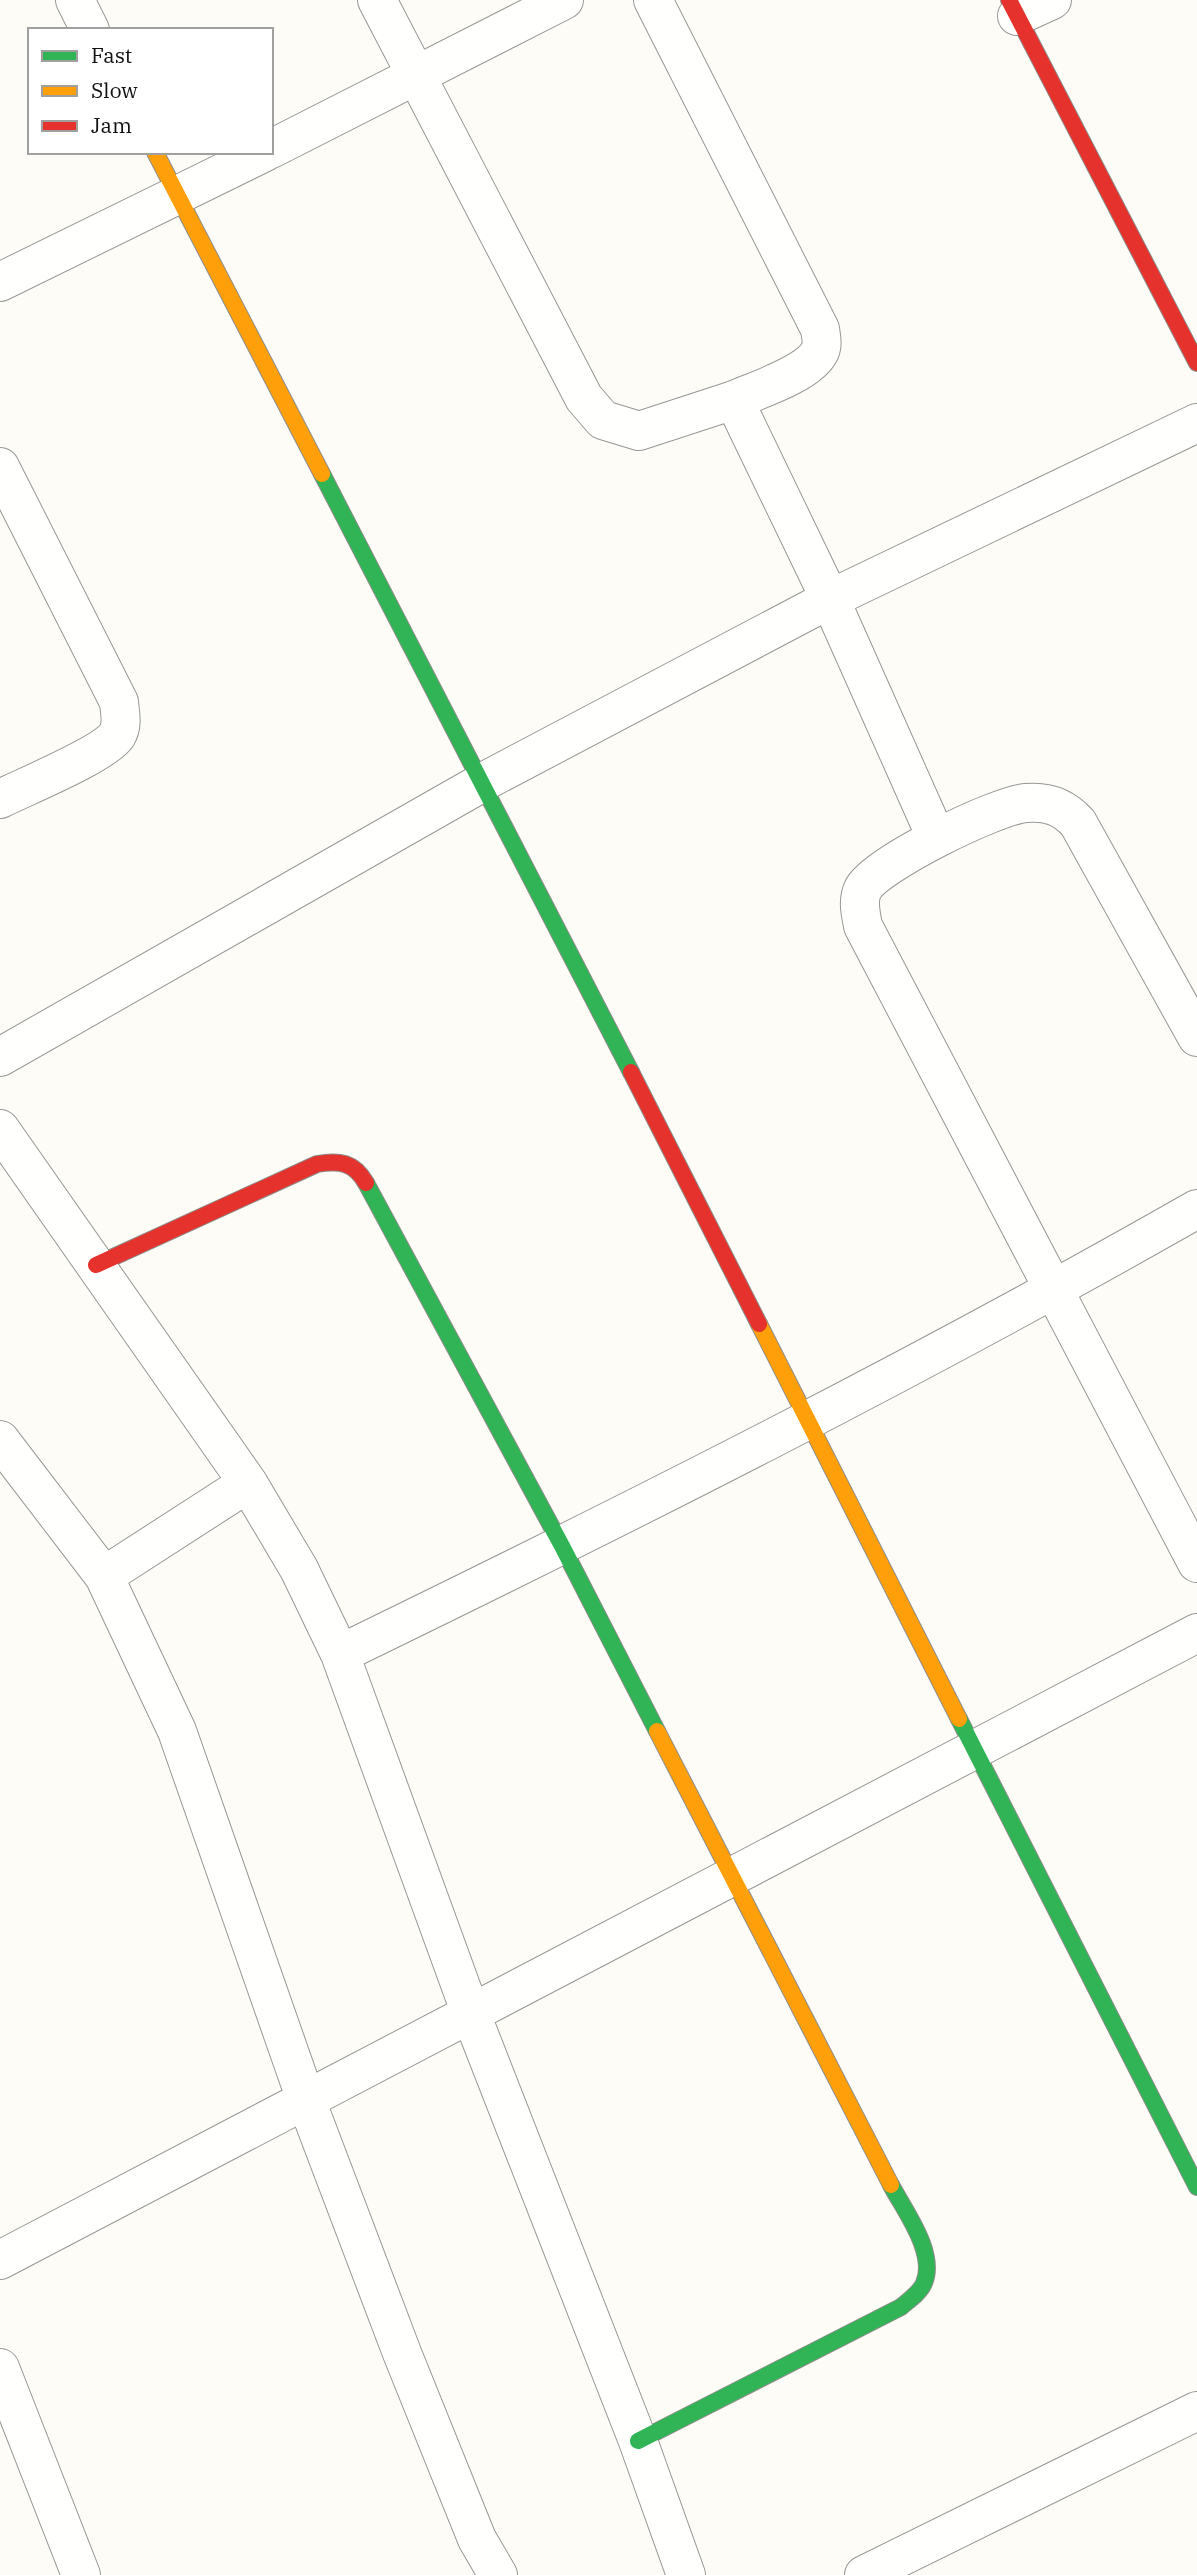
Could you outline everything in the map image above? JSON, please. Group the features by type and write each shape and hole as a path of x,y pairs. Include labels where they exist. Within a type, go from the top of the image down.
{"street":[{"path":"75,0 89,28"},
{"path":"377,0 584,398 603,420 639,431 734,400 799,372 819,354 822,345 820,329 653,0"},
{"path":"273,148 418,77 565,0"},
{"path":"1052,0 1013,8 1197,363"},
{"path":"156,154 483,782 1197,2187"},
{"path":"0,282 261,154"},
{"path":"734,400 830,599 936,837"},
{"path":"0,1057 483,782 830,599 1197,423"},
{"path":"0,467 119,702 121,724 116,736 98,750 0,799"},
{"path":"1197,1037 1078,823 1066,810 1045,803 1023,803 936,837 878,872 863,890 859,906 863,926 1052,1291 1197,1563"},
{"path":"0,1129 248,1483 299,1569 340,1654 471,2014 638,2441 686,2575"},
{"path":"96,1265 317,1164 349,1162 360,1173 562,1546 924,2250 928,2273 922,2289 901,2307 638,2441"},
{"path":"340,1654 562,1546 805,1420 1052,1291 1197,1209"},
{"path":"0,1440 103,1576 177,1731 306,2100 477,2539 498,2575"},
{"path":"103,1576 248,1483"},
{"path":"0,2260 1197,1633"},
{"path":"0,2368 81,2575"},
{"path":"864,2575 1197,2411"}],"traffic: fast":[{"path":"322,474 631,1072"},
{"path":"366,1183 562,1546 657,1731"},
{"path":"959,1719 1197,2187"},
{"path":"638,2441 901,2307 917,2293 924,2283 927,2271 923,2245 891,2185"}],"traffic: slow":[{"path":"156,154 322,474"},
{"path":"759,1324 959,1719"},
{"path":"657,1731 891,2185"}],"traffic: jam":[{"path":"1009,0 1197,363"},
{"path":"631,1072 759,1324"},
{"path":"96,1265 317,1164 345,1164 356,1171 366,1183"}]}
